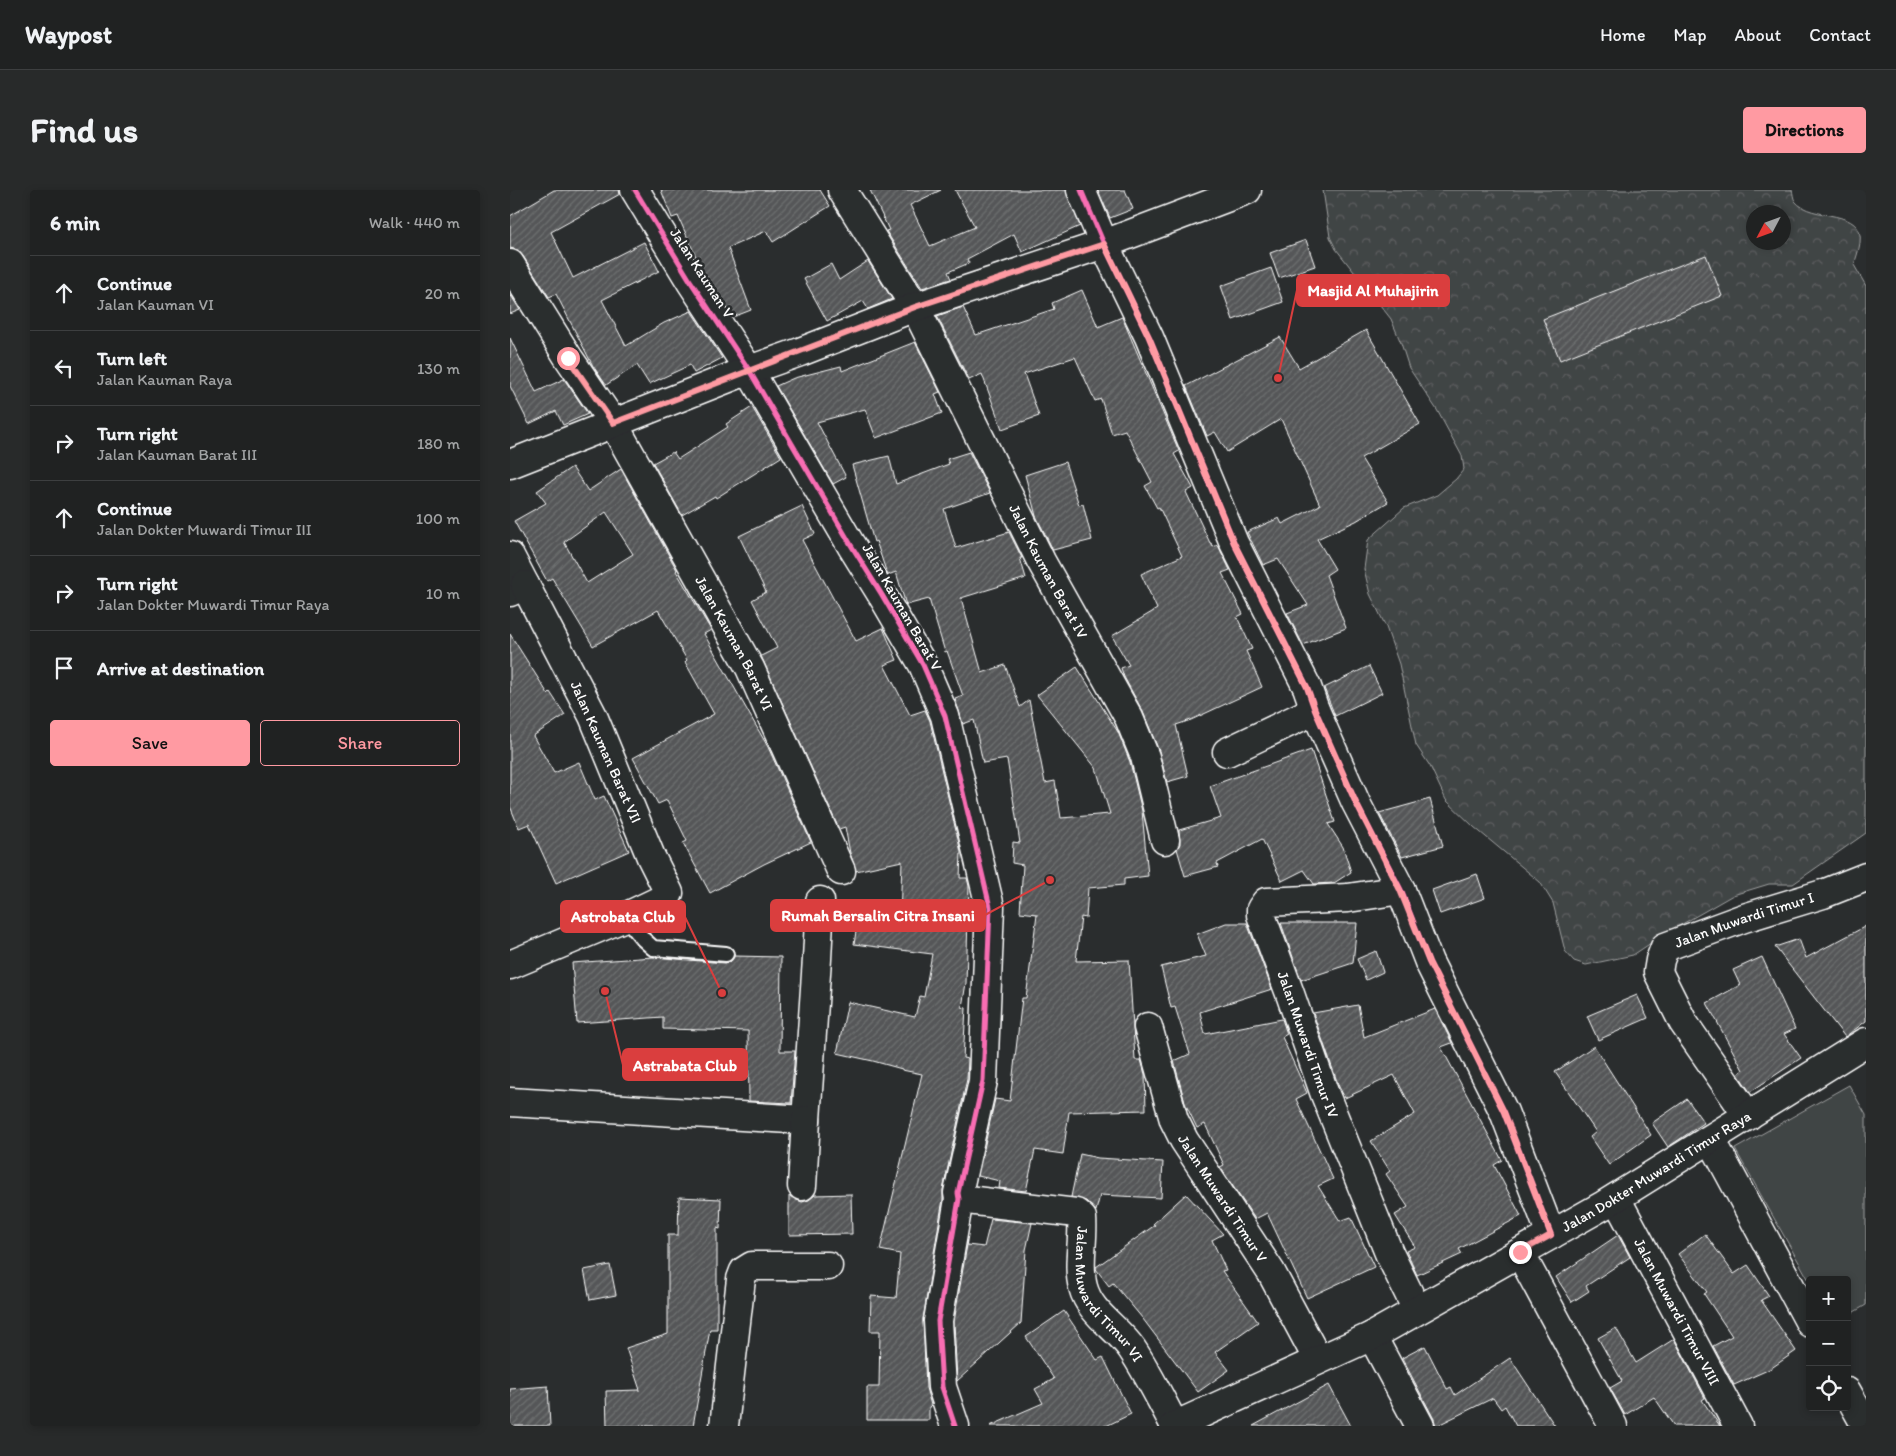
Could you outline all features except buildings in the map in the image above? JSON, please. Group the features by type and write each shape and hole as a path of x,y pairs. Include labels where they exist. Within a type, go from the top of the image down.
{"street":[{"name":"Jalan Kauman V","path":"635,190 691,282 749,370"},
{"name":"Jalan Kauman Barat IV","path":"842,190 915,307 1041,561 1129,718 1146,757 1165,840"},
{"path":"1081,190 1104,244 1149,337 1234,543 1307,687 1315,710 1356,803 1400,890 1429,962 1504,1112 1551,1235"},
{"path":"510,464 915,307 1104,244 1247,190"},
{"name":"Jalan Kauman Barat VI","path":"510,264 568,358 613,423 750,668 841,871"},
{"name":"Jalan Kauman Barat V","path":"749,370 914,649 936,690 945,716 990,907 983,1081 958,1193 959,1199 938,1321 942,1387 956,1426"},
{"name":"Jalan Kauman Barat VII","path":"510,556 517,588 593,716 668,891 668,896 625,917"},
{"path":"1227,752 1315,710"},
{"name":"Jalan Muwardi Timur I","path":"1748,1116 1683,1022 1658,972 1665,948 1744,918 1823,894 1866,877"},
{"name":"Jalan Muwardi Timur IV","path":"1400,890 1348,898 1266,902 1261,909 1261,915 1324,1092 1389,1253 1418,1310"},
{"path":"802,1186 820,900"},
{"path":"510,965 625,917"},
{"name":"Jalan Muwardi Timur V","path":"1148,1027 1174,1120 1184,1140 1271,1272 1318,1360"},
{"name":"Jalan Dokter Muwardi Timur Raya","path":"1174,1426 1372,1336 1616,1198 1866,1042"},
{"path":"510,1102 806,1120"},
{"path":"1711,1139 1809,1321"},
{"name":"Jalan Muwardi Timur VIII","path":"1616,1198 1738,1426"},
{"name":"Jalan Muwardi Timur VI","path":"959,1199 1076,1213 1082,1218 1081,1272 1083,1288 1090,1303 1132,1349 1174,1426"},
{"path":"1520,1252 1613,1426"},
{"path":"724,1426 741,1279 744,1272 752,1266 828,1266"},
{"path":"1372,1336 1420,1426"},
{"path":"1851,1399 1866,1426"}],"lane":[{"path":"625,917 653,948 726,954"}],"green space":[{"path":"1323,190 1792,190 1795,201 1803,207 1846,219 1854,224 1859,232 1860,243 1854,265 1866,286 1866,833 1793,884 1769,884 1733,895 1663,935 1633,955 1586,965 1574,961 1565,951 1553,903 1540,882 1474,827 1446,800 1430,766 1416,745 1399,664 1386,627 1370,594 1364,569 1368,540 1404,508 1437,495 1456,479 1464,469 1462,456 1437,410 1409,368 1391,319 1336,249 1330,237"},
{"path":"1849,1085 1866,1115 1866,1305 1851,1314 1851,1276 1807,1276 1735,1149"}],"cycle path":[{"path":"635,190 691,282 749,370 882,595 923,665 945,716 990,907 983,1081 958,1193 959,1199 938,1321 942,1387 955,1426"},
{"path":"1081,190 1104,244 1149,337 1234,543 1307,687 1315,710 1356,803 1401,890 1429,962 1504,1112 1551,1235"}],"place":[{"name":"Masjid Al Muhajirin","path":"1278,378"},
{"name":"Rumah Bersalin Citra Insani","path":"1050,880"},
{"name":"Astrabata Club","path":"605,991"},
{"name":"Astrobata Club","path":"722,993"}],"route":[{"path":"568,358 613,423 915,307 1104,244 1149,337 1234,543 1307,687 1315,710 1356,803 1400,890 1429,962 1504,1112 1551,1235 1520,1252"}]}
